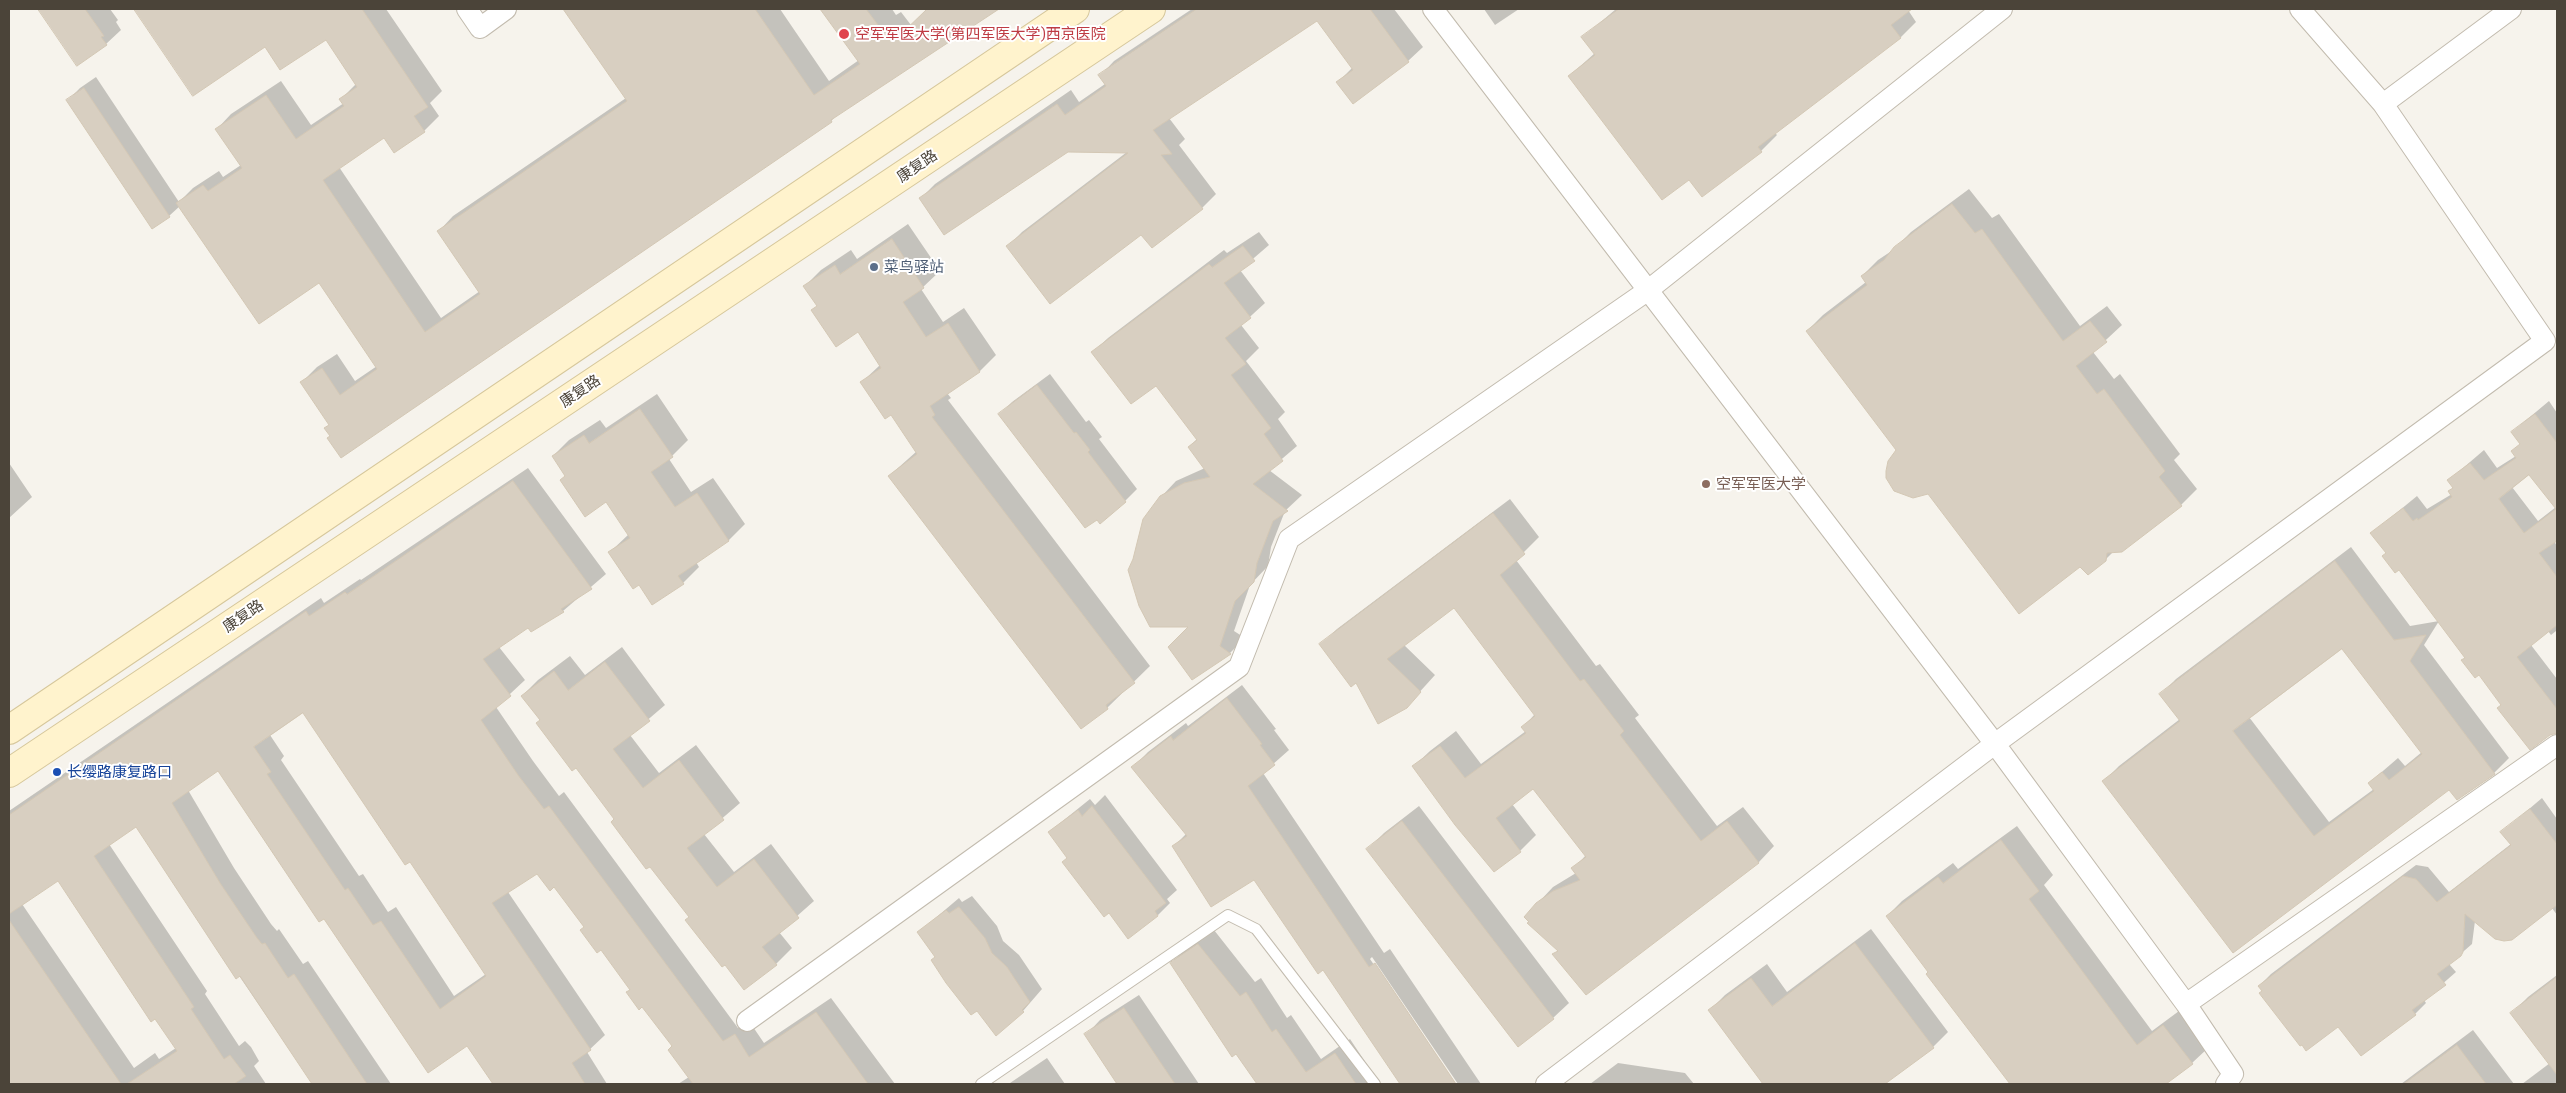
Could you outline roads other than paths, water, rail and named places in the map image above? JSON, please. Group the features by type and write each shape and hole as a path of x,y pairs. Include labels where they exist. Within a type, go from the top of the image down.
{"main road":[{"path":"9,730 1075,9"},
{"name":"康复路","path":"9,773 1151,9"}],"street":[{"path":"467,9 480,28 506,9"},
{"path":"1433,9 1995,744 2186,1004 2233,1074 2226,1084"},
{"path":"747,1021 1239,667 1289,539 1647,291 2002,9"},
{"path":"1546,1084 1995,744 2545,341 2383,104 2300,9"},
{"path":"2383,104 2511,9"},
{"path":"2186,1004 2557,745"}],"lane":[{"path":"981,1084 1228,915 1256,929 1375,1084"}],"place":[{"name":"空军军医大学(第四军医大学)西京医院","path":"844,34"},
{"name":"菜鸟驿站","path":"874,267"},
{"name":"空军军医大学","path":"1706,484"},
{"name":"长缨路康复路口","path":"57,772"}]}
